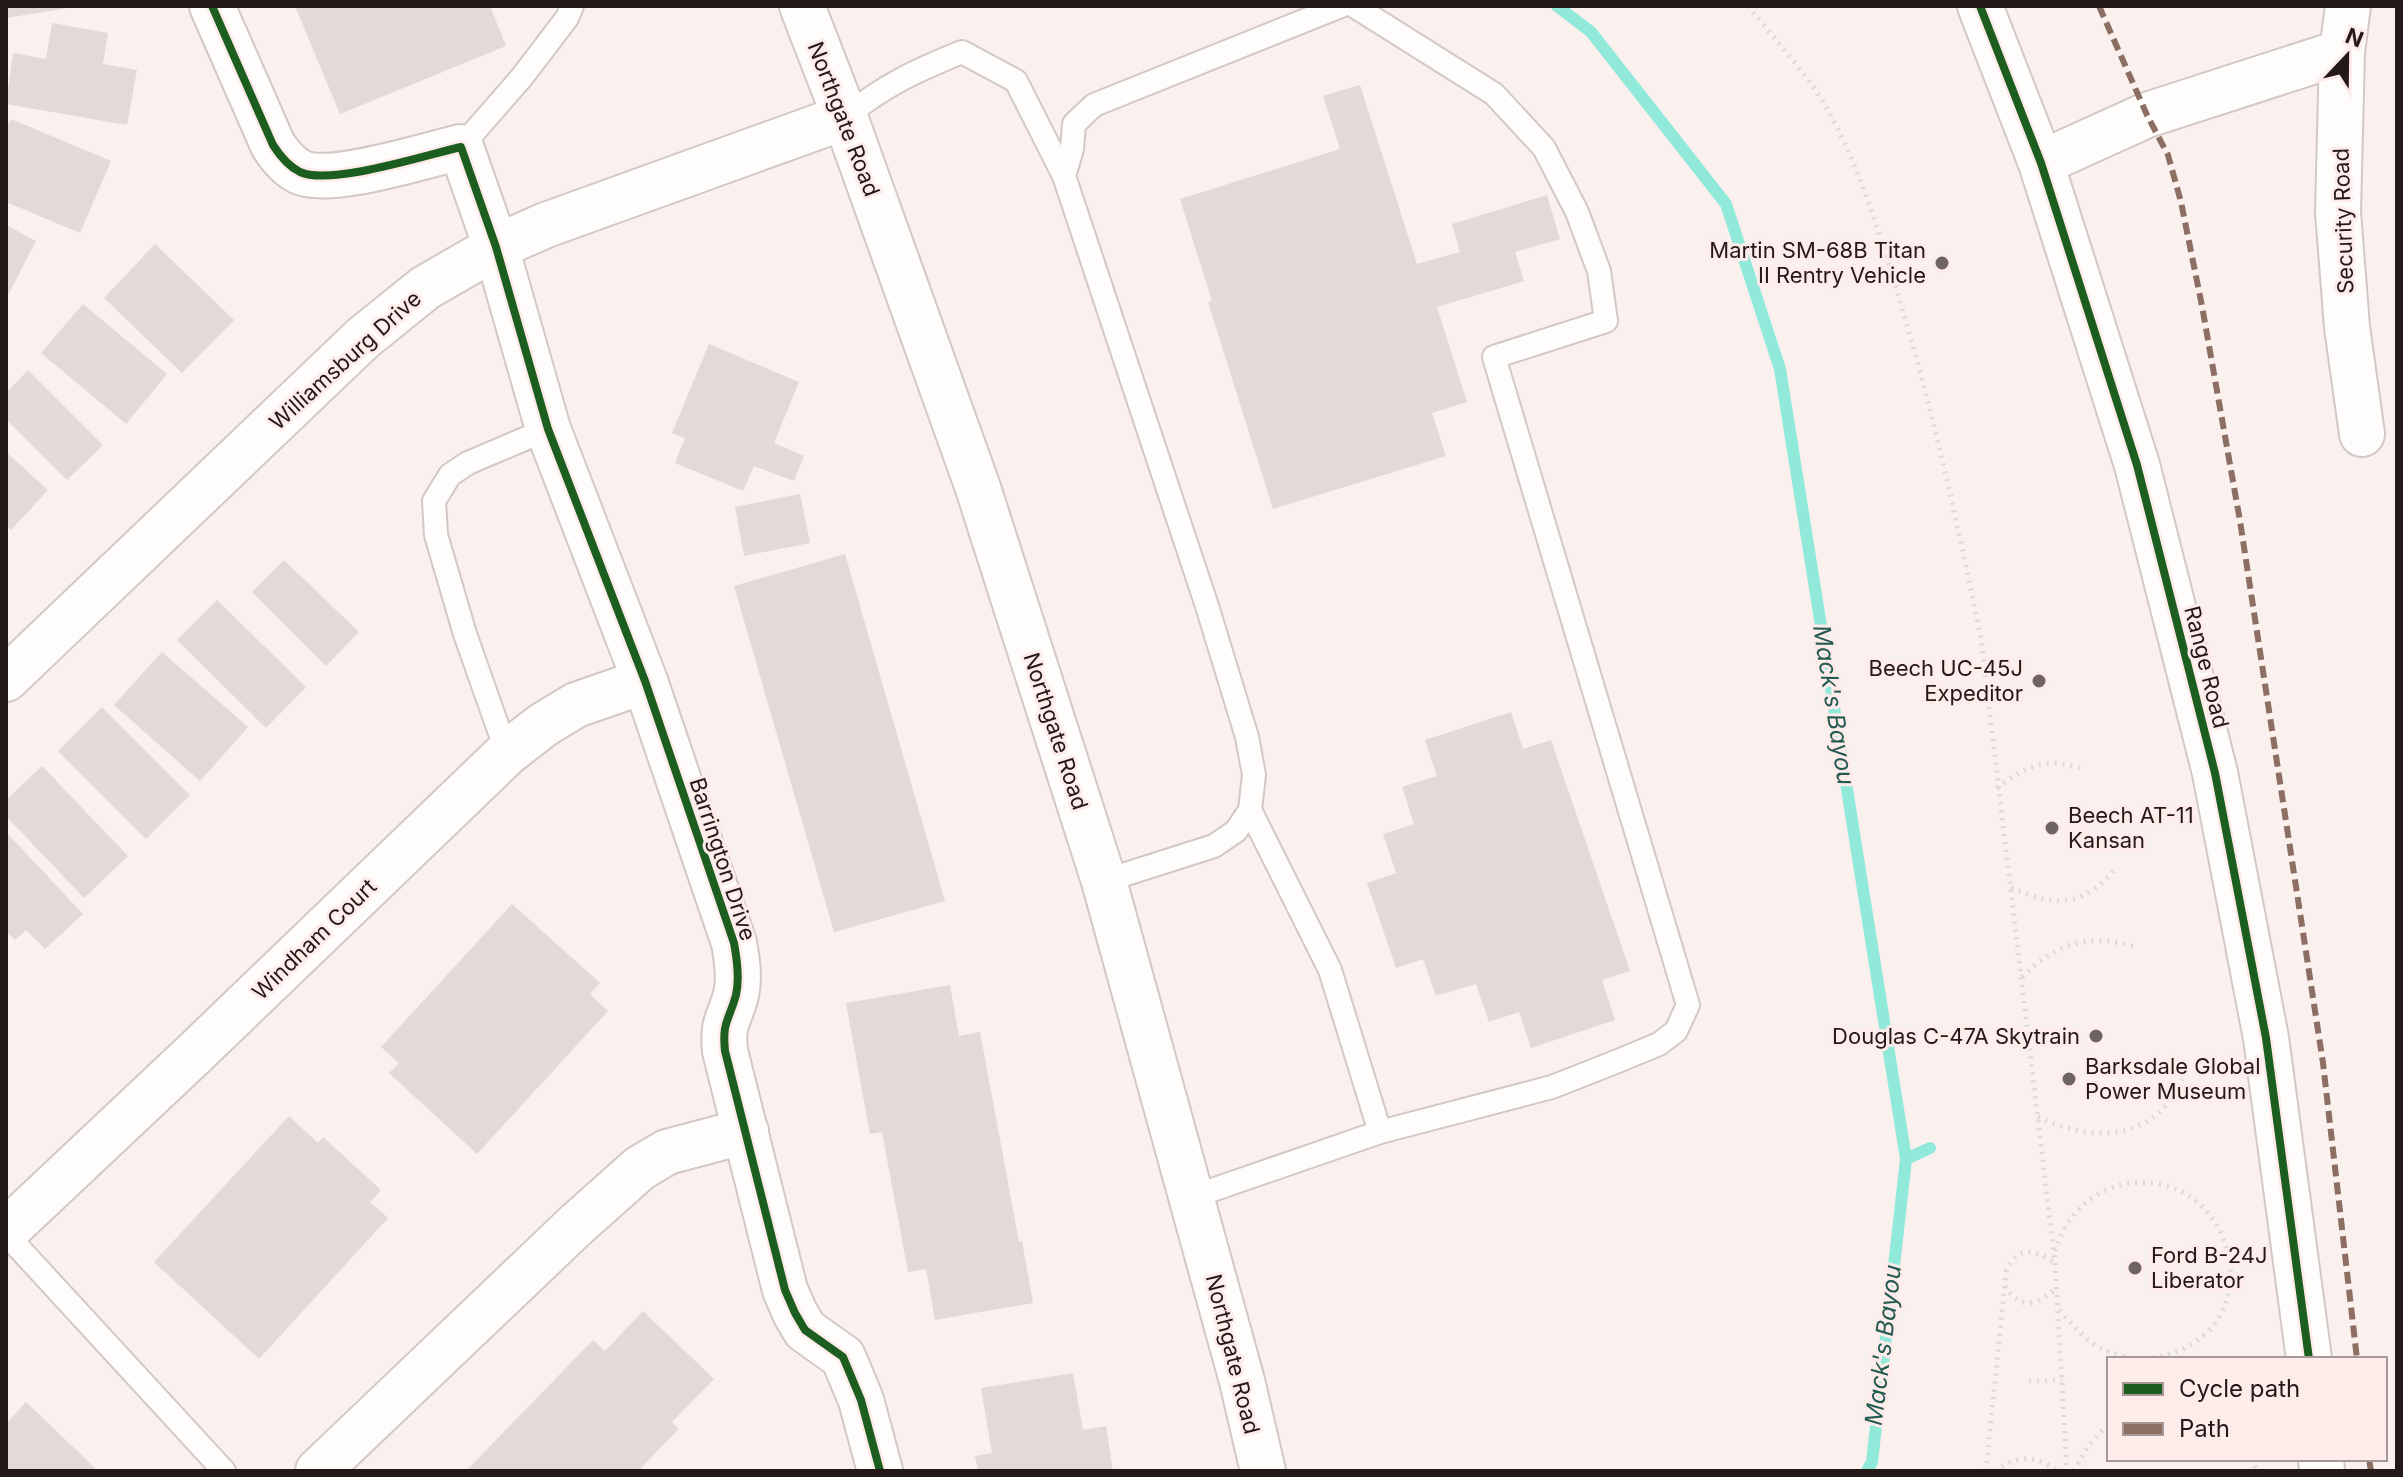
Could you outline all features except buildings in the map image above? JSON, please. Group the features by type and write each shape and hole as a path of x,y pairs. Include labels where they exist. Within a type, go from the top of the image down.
{"street":[{"path":"212,6 273,145 284,160 298,171 313,176 351,173 461,147"},
{"name":"Northgate Road","path":"802,6 978,488 1104,881 1242,1381 1263,1471"},
{"name":"Range Road","path":"1980,6 2041,163 2137,465 2215,773 2266,1038 2309,1357"},
{"name":"Security Road","path":"2348,6 2342,52 2338,212 2347,327 2362,434"},
{"path":"2041,163 2147,115 2342,52"},
{"name":"Williamsburg Drive","path":"6,679 363,338 425,288 496,247 546,225 845,117"},
{"name":"Barrington Drive","path":"461,147 496,247 548,429 645,681 734,943 736,994 723,1031 725,1051 785,1290 805,1330 843,1357 861,1400 880,1471"},
{"name":"Windham Court","path":"6,1233 507,753 543,725 576,705 645,681"},
{"path":"318,1471 640,1168 667,1152 746,1131"}],"lane":[{"path":"461,147 522,77 567,18 572,6"},
{"path":"1064,176 1072,149 1074,124 1094,105 1341,6"},
{"path":"1192,1197 1380,1132 1552,1087 1659,1044 1676,1031 1688,1005 1494,357 1606,321 1599,271 1577,212 1544,148 1494,94 1354,6"},
{"path":"845,117 872,95 911,72 962,52 1016,81 1064,176 1207,606 1247,737 1254,775 1250,810 1236,831 1214,846 1104,881"},
{"path":"507,753 465,634 436,535 434,501 450,475 468,463 548,429"},
{"path":"1250,810 1330,970 1380,1132"},
{"path":"6,1233 224,1471"}],"path":[{"path":"1748,6 1825,105 1843,139 1884,251 1923,380 1967,569 1981,639 2055,1263 2067,1471"},
{"path":"1997,788 2033,766 2048,762 2080,768"},
{"path":"2011,888 2049,901 2068,901 2088,894 2116,868"},
{"path":"2022,977 2039,960 2079,941 2099,940 2135,947"},
{"path":"2038,1117 2082,1133 2125,1131 2160,1112 2174,1099 2182,1079"},
{"path":"2054,1254 2073,1215 2093,1196 2119,1185 2146,1181 2177,1188 2203,1205 2222,1230 2231,1259 2229,1291 2218,1319 2196,1341 2169,1356 2160,1357"},
{"path":"1986,1471 2006,1272 2017,1255 2027,1252 2038,1253 2055,1263"},
{"path":"2005,1286 2011,1296 2033,1303 2042,1301 2057,1288"},
{"path":"2058,1309 2086,1340 2111,1354 2125,1357"},
{"path":"2029,1381 2062,1380"},
{"path":"2074,1471 2083,1453 2107,1426"},
{"path":"1995,1471 2018,1458 2046,1462 2057,1471"}],"waterway":[{"name":"Mack's Bayou","path":"1557,6 1591,32 1726,204 1780,369 1906,1159 1872,1462 1867,1471"},
{"path":"1906,1159 1930,1148"}],"marked path":[{"path":"2099,6 2168,155 2202,306 2240,521 2323,1063 2357,1357"},
{"path":"2369,1461 2371,1471"}],"cycle path":[{"path":"212,6 273,145 296,170 314,175 355,172 461,147 496,247 548,429 645,681 734,943 738,982 725,1027 725,1051 785,1290 805,1330 843,1357 861,1400 880,1471"},
{"path":"1980,6 2041,163 2137,465 2215,773 2266,1038 2309,1357"}],"place":[{"name":"Martin SM-68B Titan II Rentry Vehicle","path":"1942,263"},
{"name":"Beech UC-45J Expeditor","path":"2039,681"},
{"name":"Beech AT-11 Kansan","path":"2052,828"},
{"name":"Douglas C-47A Skytrain","path":"2096,1036"},
{"name":"Barksdale Global Power Museum","path":"2069,1079"},
{"name":"Ford B-24J Liberator","path":"2135,1268"}]}
